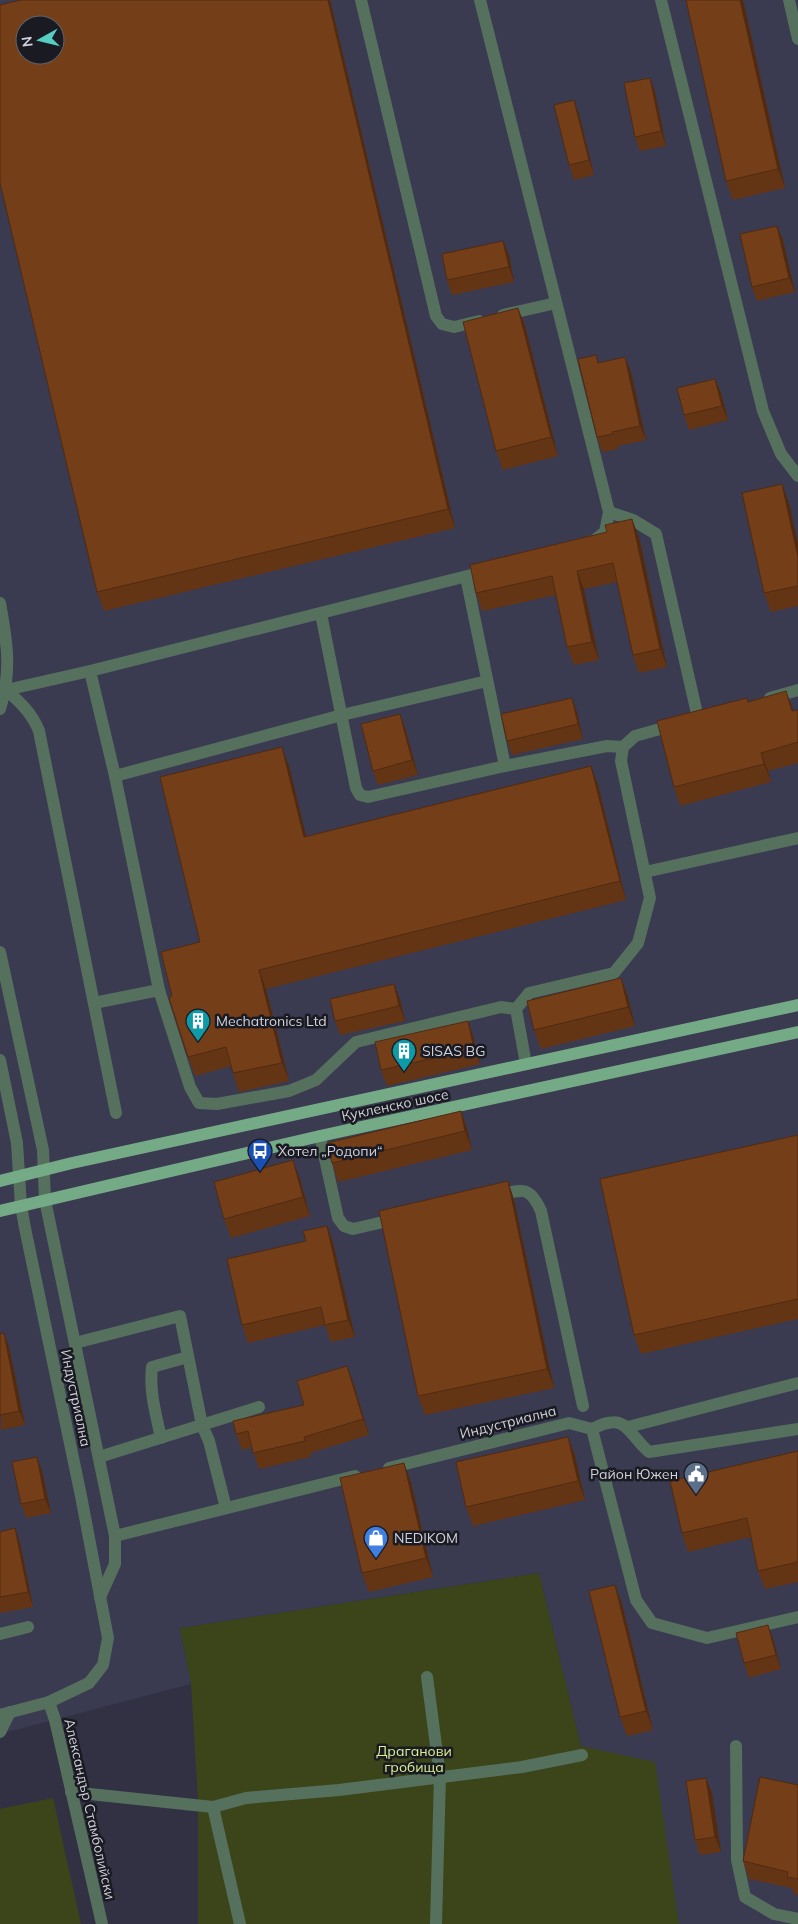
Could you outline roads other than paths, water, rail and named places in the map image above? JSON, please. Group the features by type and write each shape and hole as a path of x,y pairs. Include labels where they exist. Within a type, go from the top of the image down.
{"main road":[{"name":"Кукленско шосе","path":"0,1180 79,1161 798,1005"},
{"name":"Кукленско шосе","path":"0,1211 320,1136 798,1032"}],"street":[{"path":"361,0 436,316 442,324 454,326 556,303"},
{"path":"480,0 609,512 604,532 588,546 578,548"},
{"path":"661,0 763,411 781,454 798,476"},
{"path":"789,0 798,39"},
{"path":"526,1064 516,1010 529,993 614,973 638,943 650,898 622,761 623,747 635,736 702,717 656,534 634,520 609,512"},
{"path":"6,690 321,614 503,567"},
{"path":"466,577 505,766"},
{"path":"0,603 8,663 6,690 0,709"},
{"path":"321,614 356,788 360,795 368,797 505,766 607,746 623,747"},
{"path":"90,671 115,776 159,990 190,1087 199,1103 217,1104 289,1091 316,1080 356,1042 501,1007 516,1010"},
{"path":"115,776 342,715 487,681"},
{"path":"6,690 35,719 39,731 116,1113"},
{"path":"762,700 798,690"},
{"path":"645,872 798,838"},
{"name":"Индустриална","path":"0,952 43,1150 45,1200 115,1536 115,1564 100,1597"},
{"path":"94,1003 159,990"},
{"name":"Индустриална","path":"0,1060 17,1143 21,1206 108,1638 102,1665 89,1683 48,1702 5,1714"},
{"path":"320,1136 338,1218 344,1226 354,1229 410,1216"},
{"path":"485,1199 522,1190 535,1197 542,1211 584,1406"},
{"path":"75,1343 180,1316 202,1425 211,1449 226,1508"},
{"path":"161,1438 155,1408 151,1376 152,1367 188,1357"},
{"path":"628,1427 798,1384"},
{"path":"98,1458 259,1407"},
{"path":"798,1430 649,1452 637,1441 628,1427 614,1421 604,1423 592,1429 636,1600 652,1623 707,1638 798,1617"},
{"name":"Индустриална","path":"115,1536 569,1423 592,1429"},
{"path":"0,1634 28,1627"},
{"path":"427,1677 440,1776 436,1924"},
{"name":"Александър Стамболийски","path":"48,1702 55,1720 102,1924"},
{"path":"0,1732 5,1714"},
{"path":"736,1746 736,1860 745,1896 774,1914 798,1919"},
{"path":"71,1792 213,1807 246,1798 338,1790 522,1767 582,1755"},
{"path":"213,1807 240,1924"}],"place":[{"name":"Mechatronics Ltd","path":"198,1042"},
{"name":"SISAS BG","path":"404,1072"},
{"name":"Хотел „Родопи“","path":"260,1172"},
{"name":"Район Южен","path":"696,1495"},
{"name":"NEDIKOM","path":"376,1559"}],"park label":[{"name":"Драганови гробища","path":"414,1759"}]}
